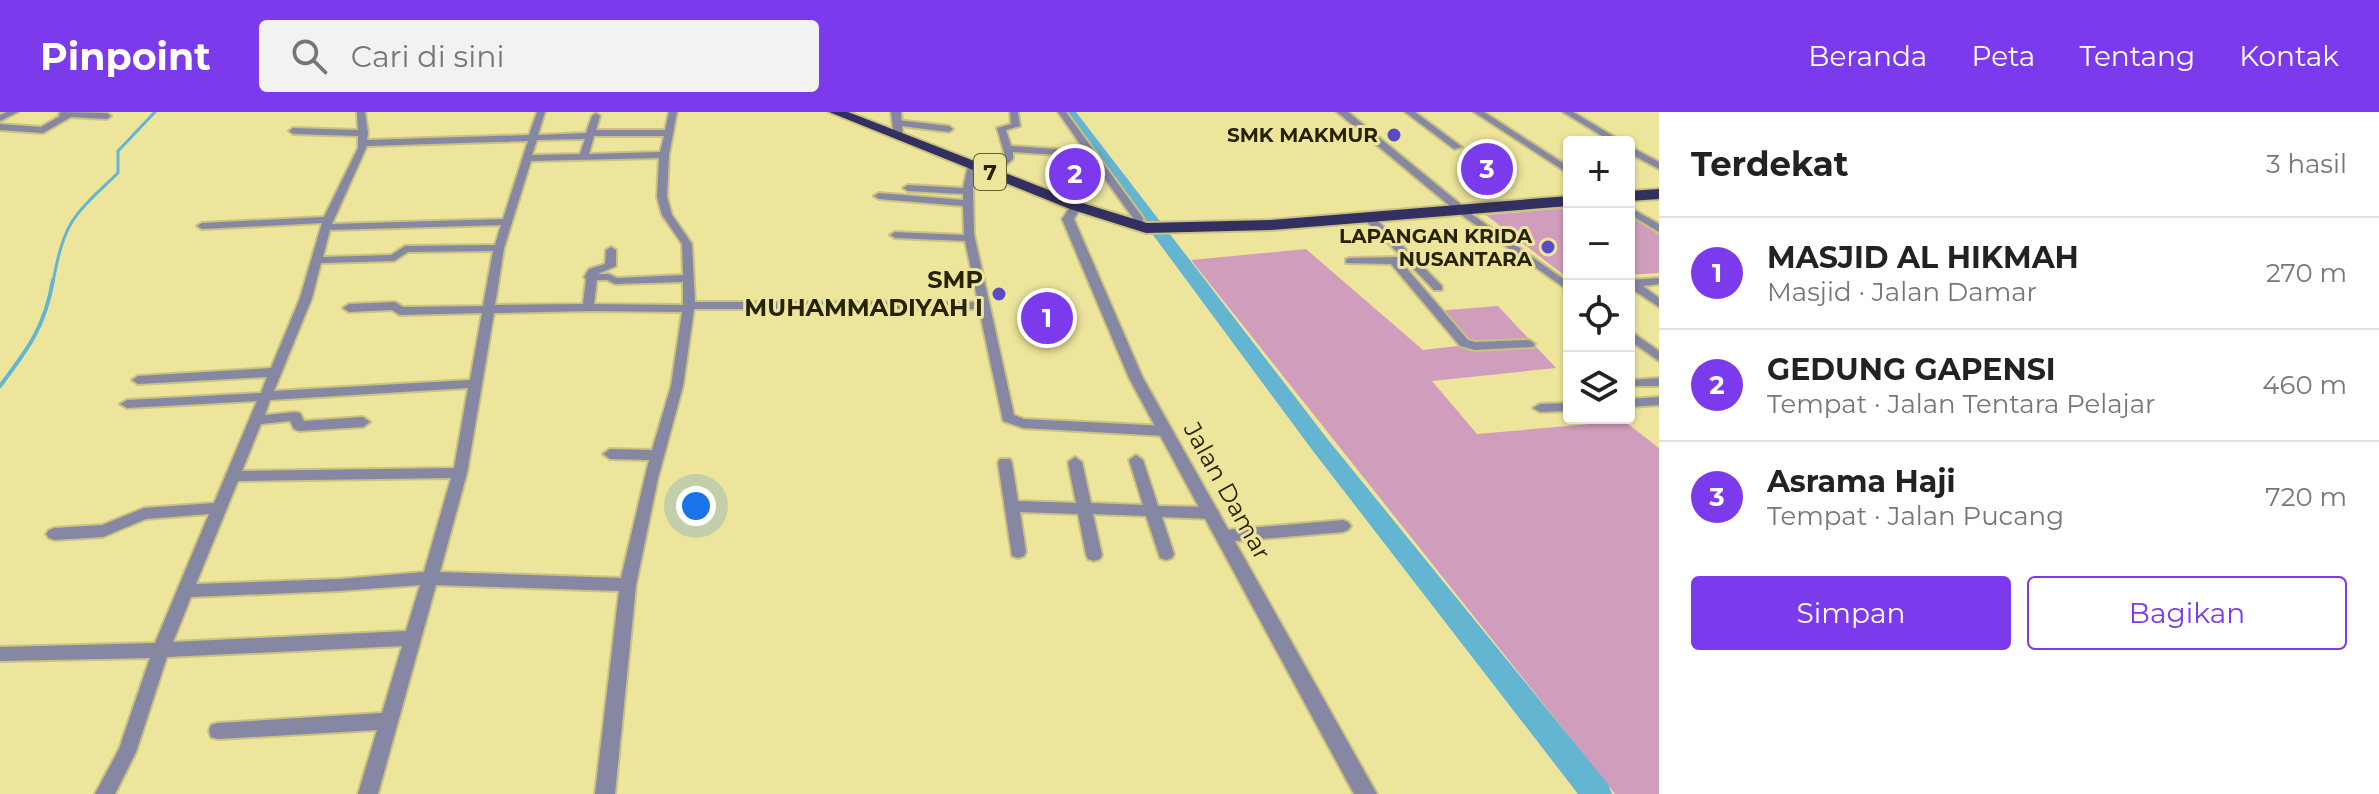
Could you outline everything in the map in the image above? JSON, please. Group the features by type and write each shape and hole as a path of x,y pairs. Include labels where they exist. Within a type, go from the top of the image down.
{"highway":[{"name":"7","path":"836,112 897,124 973,166 1143,228 1167,230 1370,219 1563,201"},
{"path":"1635,196 1659,194"}],"street":[{"path":"0,118 14,112"},
{"path":"105,794 127,752 161,650 231,476 277,372 318,260 327,223 364,138 361,112"},
{"path":"368,794 460,473 499,248 541,112"},
{"path":"605,794 628,585 677,386 689,307 687,244 663,206 664,155 673,112"},
{"path":"1014,112 1016,126 1001,128 1005,146 1010,149 1093,154"},
{"path":"1062,112 1143,228"},
{"path":"1342,112 1460,209 1563,284"},
{"path":"1409,112 1457,147"},
{"path":"1478,112 1563,167"},
{"path":"1567,112 1608,136"},
{"path":"0,127 43,130 73,114 107,116"},
{"path":"584,156 596,116"},
{"path":"897,124 949,129"},
{"path":"293,131 364,138 534,138 668,133"},
{"path":"992,173 1010,157 1010,149"},
{"path":"1635,152 1659,166"},
{"path":"527,158 664,155"},
{"path":"973,166 968,197 970,238 1011,420 1166,431"},
{"path":"908,188 968,197"},
{"path":"879,196 968,197"},
{"name":"Jalan Damar","path":"1076,206 1068,219 1136,378 1366,794"},
{"path":"1635,214 1659,229"},
{"path":"1370,219 1438,288"},
{"path":"202,226 506,222"},
{"path":"895,235 970,238"},
{"path":"318,260 394,258 405,249 499,248"},
{"path":"588,307 590,277 595,269 610,266 611,250"},
{"path":"1350,261 1411,260"},
{"path":"1395,262 1464,343 1475,346 1529,344"},
{"path":"590,277 609,277 615,281 689,278"},
{"path":"1635,283 1659,281"},
{"path":"1635,287 1659,304"},
{"path":"349,308 487,310 983,306"},
{"path":"1635,339 1659,357"},
{"path":"138,380 277,372"},
{"path":"1635,383 1659,382"},
{"path":"127,404 265,398 374,385 475,384"},
{"path":"1635,403 1659,401"},
{"path":"1540,408 1563,407"},
{"path":"255,420 295,416 299,426 363,422"},
{"path":"610,454 658,455"},
{"path":"1136,460 1166,554"},
{"path":"1075,462 1094,555"},
{"path":"1005,463 1018,552"},
{"path":"231,476 460,473"},
{"path":"1011,506 1212,513"},
{"path":"54,534 103,531 144,514 218,508"},
{"path":"1225,536 1343,526"},
{"path":"185,591 430,578 628,585"},
{"path":"0,654 412,638"},
{"path":"218,731 389,721"}],"shaded area":[{"name":"LAPANGAN KRIDA NUSANTARA","path":"1563,209 1563,274 1486,215"},
{"path":"1635,219 1659,235 1659,273 1635,275"},
{"path":"1306,249 1423,350 1466,345 1435,311 1498,306 1556,368 1432,381 1477,434 1590,424 1628,424 1659,448 1659,794 1615,794 1191,260"}],"waterway":[{"path":"53,282 62,245 73,220 118,173 118,151 155,112"},
{"path":"1069,112 1321,446 1597,794"},
{"path":"0,386 34,337 50,297 53,280"}],"place":[{"name":"SMK MAKMUR","path":"1394,135"},
{"name":"Asrama Haji","path":"1487,169"},
{"name":"GEDUNG GAPENSI","path":"1075,174"},
{"name":"LAPANGAN KRIDA NUSANTARA","path":"1548,247"},
{"name":"SMP MUHAMMADIYAH I","path":"999,294"},
{"name":"MASJID AL HIKMAH","path":"1047,318"}]}
